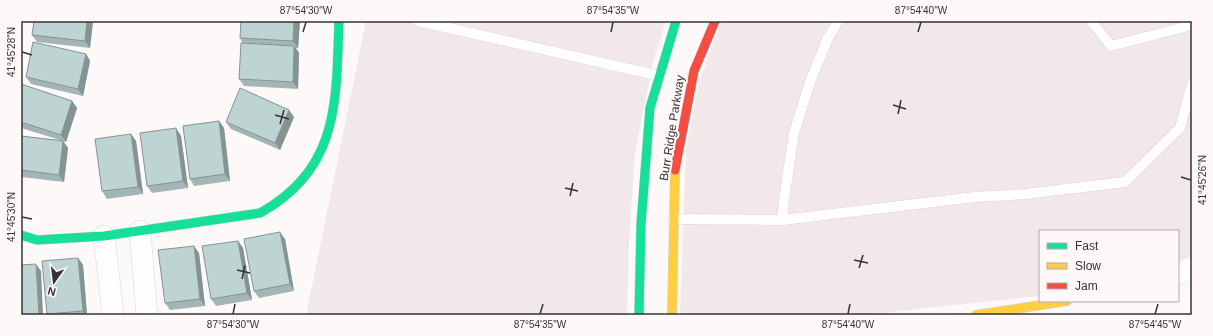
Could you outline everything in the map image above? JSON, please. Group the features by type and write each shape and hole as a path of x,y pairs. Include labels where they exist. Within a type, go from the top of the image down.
{"street":[{"path":"21,235 37,240 104,236 260,213 280,202 296,188 309,173 320,155 329,132 334,104 339,21"},
{"name":"Burr Ridge Parkway","path":"639,315 642,224 650,108 676,21"},
{"name":"Burr Ridge Parkway","path":"672,315 675,169 694,71 715,21"},
{"path":"140,231 148,315"},
{"path":"104,236 113,315"},
{"path":"1179,274 1192,267"},
{"path":"976,315 1061,302"}],"lane":[{"path":"418,21 660,76"},
{"path":"782,220 794,133 810,82 828,38 838,21"},
{"path":"1091,21 1111,46 1192,25"},
{"path":"673,219 782,220 975,197 1025,194 1125,182 1180,128 1192,84"}],"shaded area":[{"path":"366,21 666,21 653,62 635,154 629,242 627,315 306,315"},
{"path":"722,21 1192,21 1192,255 1179,262 1179,230 1039,230 1039,296 862,315 680,315 686,149 700,79"}],"building":[{"path":"34,21 87,21 85,41 32,35"},
{"path":"241,21 294,21 293,41 240,38"},
{"path":"33,42 86,54 78,89 26,77"},
{"path":"241,43 294,46 293,82 239,79"},
{"path":"21,84 72,101 61,135 21,122"},
{"path":"240,88 289,110 275,143 226,122"},
{"path":"219,121 225,174 190,179 183,126"},
{"path":"176,128 183,181 147,186 140,133"},
{"path":"131,134 138,187 102,191 95,139"},
{"path":"21,136 63,141 59,175 21,170"},
{"path":"280,232 290,284 254,291 244,239"},
{"path":"238,241 247,293 211,299 202,246"},
{"path":"194,246 200,299 165,303 158,250"},
{"path":"78,258 83,311 47,314 42,261"},
{"path":"36,264 39,315 21,315 21,265"}],"traffic: fast":[{"path":"21,235 37,240 104,236 260,213 286,195 306,176 319,154 328,130 334,105 337,79 339,21"},
{"path":"639,315 641,224 650,108 676,21"}],"traffic: slow":[{"path":"672,315 675,170"},
{"path":"976,315 1060,302"}],"traffic: jam":[{"path":"675,170 694,71 715,21"}]}
